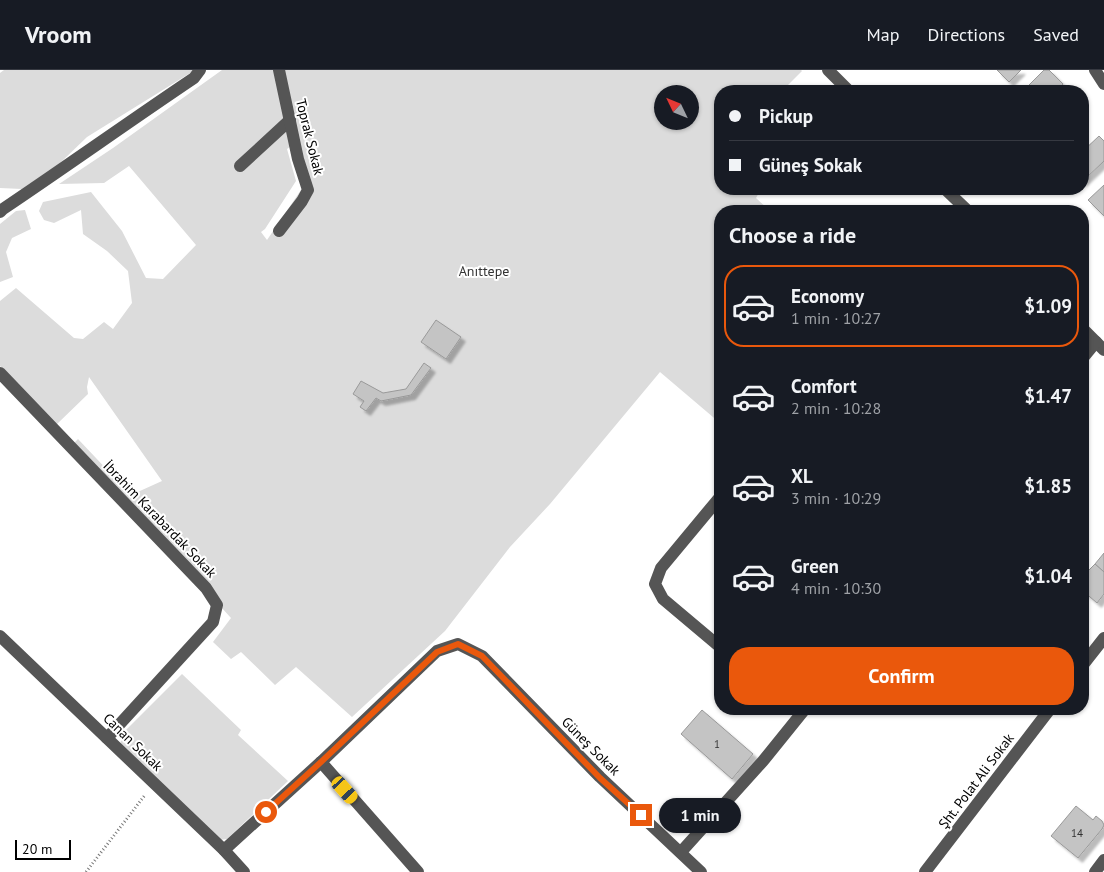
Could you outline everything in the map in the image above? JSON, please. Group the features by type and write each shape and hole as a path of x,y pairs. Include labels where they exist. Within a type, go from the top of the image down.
{"street":[{"path":"1,209 70,165 194,78 200,70"},
{"name":"Toprak Sokak","path":"279,70 298,158 308,190 279,231"},
{"path":"828,70 843,85"},
{"path":"1095,70 1104,84"},
{"path":"240,166 290,120"},
{"path":"951,195 962,205"},
{"path":"1089,335 1100,346 1089,354"},
{"name":"İbrahim Karabardak Sokak","path":"0,373 206,588 216,605 213,622 107,738"},
{"path":"714,505 661,568 654,584 663,599 714,642"},
{"name":"Canan Sokak","path":"0,636 224,850 244,872"},
{"path":"1089,657 1104,638"},
{"name":"Güneş Sokak","path":"321,762 437,652 458,644 482,656 600,778 701,872"},
{"path":"681,852 763,761 796,715"},
{"name":"Şht. Polat Ali Sokak","path":"925,872 1045,715"},
{"path":"224,850 321,762 418,872"},
{"path":"1095,872 1104,860"}],"path":[{"path":"86,872 154,783"}],"green space":[{"path":"4,70 195,70 87,137 59,164 22,189 0,188 0,73"},
{"name":"Anıttepe","path":"222,70 802,71 788,85 714,85 714,195 758,195 756,198 764,205 714,205 714,418 660,372 550,504 510,547 445,631 352,717 296,667 275,685 241,652 231,659 213,642 231,618 73,444 78,439 131,495 162,481 89,377 88,394 56,425 0,366 0,301 16,288 74,338 83,339 104,322 113,329 132,303 128,271 107,251 83,234 81,210 54,223 44,220 39,211 43,202 91,192 122,231 146,278 163,279 196,245 129,166 104,183 59,184","holes":["291,146 303,187 267,240 261,232 265,229 296,181 287,149"]},
{"path":"25,210 31,229 12,238 6,252 13,277 0,282 0,224 16,211"},
{"path":"182,674 241,730 238,735 288,781 227,839 219,840 120,746 122,734"}],"building":[{"path":"997,70 1021,70 1009,82"},
{"path":"1044,70 1049,70 1063,84 1062,85 1029,85"},
{"path":"1099,136 1104,141 1104,161 1089,175 1089,145"},
{"path":"1104,185 1104,216 1088,200"},
{"path":"436,320 461,337 446,359 421,342"},
{"path":"424,363 431,368 411,395 381,401 376,398 366,411 360,407 364,401 353,394 361,381 383,393 406,389"},
{"path":"1104,553 1104,572 1095,564"},
{"path":"1095,564 1104,572 1104,594 1097,603 1089,596 1089,570"},
{"path":"702,710 753,754 732,779 681,734"},
{"path":"1076,806 1093,820 1096,816 1104,825 1078,858 1051,836"}],"route":[{"path":"266,812 437,652 458,644 482,656 600,778 641,815"}]}
